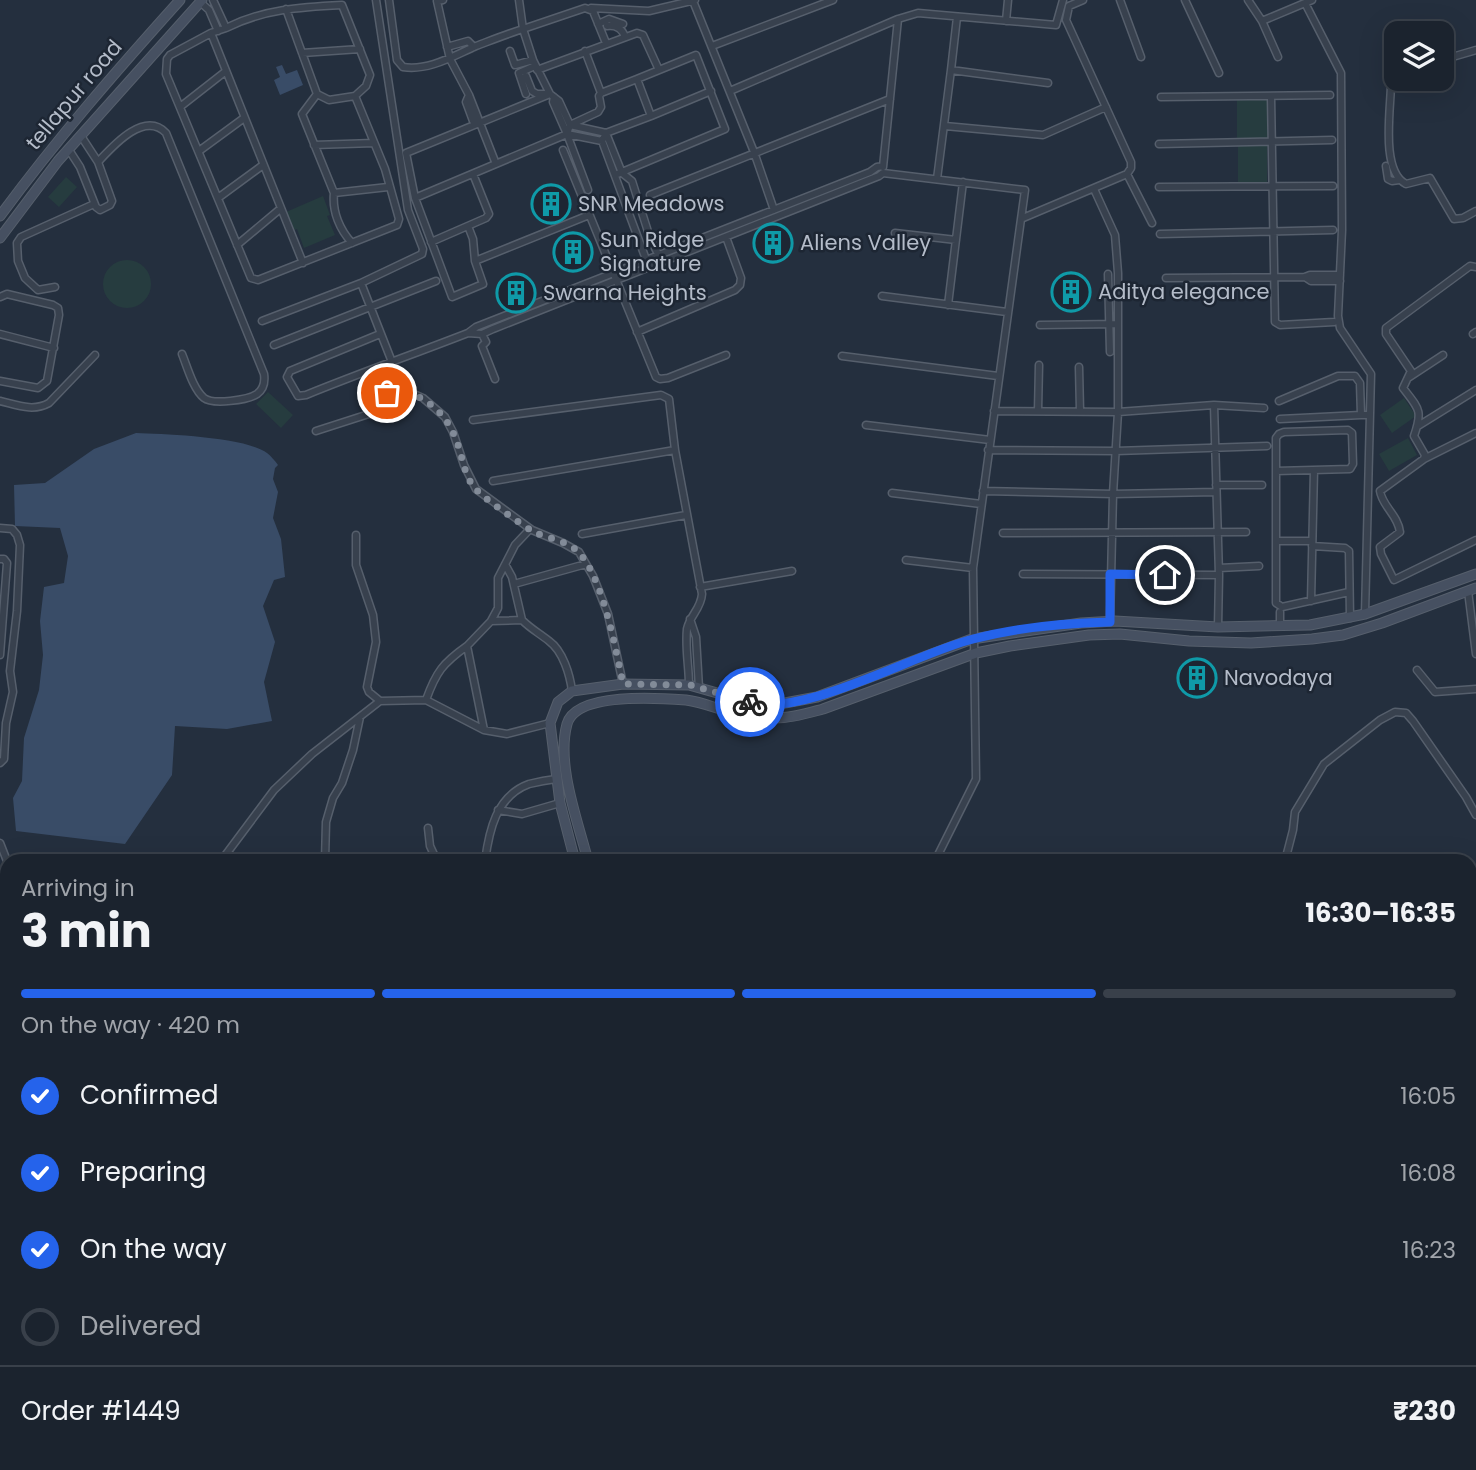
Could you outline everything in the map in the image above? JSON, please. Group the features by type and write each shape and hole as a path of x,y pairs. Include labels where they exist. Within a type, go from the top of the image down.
{"main road":[{"name":"tellapur road","path":"0,216 73,122 180,0"},
{"path":"0,238 68,150 201,1"},
{"path":"150,33 162,45"},
{"path":"573,854 560,803 550,723 558,702 572,691 623,684 694,687 756,704 774,705 817,697 972,639 1081,623 1218,627 1310,625 1365,614 1476,574"},
{"path":"586,854 564,763 568,722 572,714 581,707 596,702 628,699 684,700 718,707 732,713 776,718 799,716 976,653 1044,641 1120,634 1251,643 1343,635 1472,589"}],"street":[{"path":"213,0 226,28"},
{"path":"262,321 361,283 419,257 423,249 408,210 376,0"},
{"path":"388,0 397,60 403,67 413,68 450,59 474,47 584,8 649,11 694,0 774,210"},
{"path":"439,0 450,59 469,95 496,164"},
{"path":"519,0 523,29 535,65 552,96 588,190"},
{"path":"712,46 833,0"},
{"path":"1006,21 1008,0"},
{"path":"730,91 898,19 918,13 1056,25 1063,0"},
{"path":"1023,218 1127,174 1131,168 1132,162 1066,19 1069,6 1083,0"},
{"path":"1121,0 1141,57"},
{"path":"1185,0 1219,73"},
{"path":"1248,0 1262,21 1278,57"},
{"path":"201,1 209,10 226,71 303,263"},
{"path":"1262,21 1309,2 1342,73 1342,230 1338,316 1340,328 1371,374 1365,614"},
{"path":"286,9 317,94 329,100 355,96 366,86 370,75 342,5 286,9 266,12 200,37 167,59 166,74 254,280 397,225 399,219 385,169 355,96"},
{"path":"591,8 606,43"},
{"path":"937,179 957,17"},
{"path":"598,24 609,19 623,24"},
{"path":"883,169 898,19"},
{"path":"607,26 622,29 625,37"},
{"path":"526,93 519,73 535,65 637,33 643,35 659,70"},
{"path":"447,47 468,41 474,47"},
{"path":"302,53 360,49"},
{"path":"1454,56 1476,50"},
{"path":"510,51 515,65 535,65"},
{"path":"570,125 597,112 601,107 601,93 584,51"},
{"path":"601,93 696,55 724,125 723,130 619,174"},
{"path":"951,70 1048,83"},
{"path":"180,107 226,71"},
{"path":"526,76 531,91 552,96 559,101 570,125 567,134"},
{"path":"637,79 651,116"},
{"path":"1391,91 1389,153 1399,180 1413,184 1430,178 1454,219 1463,218 1476,211"},
{"path":"570,125 606,133 710,92"},
{"path":"317,94 302,114 334,193 336,216 345,236 352,243"},
{"path":"469,95 466,106 472,121"},
{"path":"1161,97 1330,95"},
{"path":"468,226 483,284 453,297 415,198 406,153 552,96"},
{"path":"1271,97 1272,277 1276,324 1334,322"},
{"path":"650,195 890,99"},
{"path":"945,126 1042,135 1106,107"},
{"path":"198,151 244,118"},
{"path":"98,162 126,135 152,126 161,128 166,133 265,382 258,393 222,402 205,399 198,390 182,354"},
{"path":"606,133 647,262"},
{"path":"602,141 606,133"},
{"path":"415,198 567,134 602,141"},
{"path":"68,150 80,167 94,204 100,210 110,205 112,201 98,162 81,136"},
{"path":"1159,144 1332,140"},
{"path":"602,141 619,174 632,181 650,238 659,257"},
{"path":"314,145 374,143"},
{"path":"563,150 652,372 660,379 726,355"},
{"path":"218,198 263,165"},
{"path":"1386,166 1388,179 1399,180"},
{"path":"380,334 290,371 287,377 294,390 301,397 374,366 392,362 468,333 476,327 726,237 883,169 1025,190 973,568 976,779 938,854"},
{"path":"431,242 486,218 489,214 473,174"},
{"path":"468,333 482,334 493,330 659,257 872,174"},
{"path":"1127,174 1152,223"},
{"path":"948,305 963,182"},
{"path":"1159,187 1333,186"},
{"path":"334,193 388,187"},
{"path":"1094,189 1115,235 1118,412 1110,622"},
{"path":"55,287 38,290 25,278 16,251 17,243 26,233 94,204"},
{"path":"237,245 280,209"},
{"path":"475,261 589,215"},
{"path":"1160,234 1333,230"},
{"path":"895,233 956,240"},
{"path":"637,332 740,285 741,278 726,237"},
{"path":"1424,459 1425,455 1414,436 1420,410 1403,388 1411,371 1386,334 1386,328 1470,266 1476,267"},
{"path":"1108,274 1110,352"},
{"path":"1166,278 1310,275 1340,278"},
{"path":"274,345 436,281"},
{"path":"361,283 392,362"},
{"path":"0,297 7,294 53,305 58,308 59,315 47,381 43,386 38,388 0,381"},
{"path":"882,296 1007,312"},
{"path":"1040,326 1118,321"},
{"path":"493,330 496,338"},
{"path":"0,334 54,348"},
{"path":"482,334 486,342 482,346 495,379"},
{"path":"0,401 26,408 40,408 49,403 95,355"},
{"path":"1406,380 1443,355"},
{"path":"842,356 998,376"},
{"path":"1038,411 1039,365"},
{"path":"1079,367 1080,411"},
{"path":"1279,401 1338,376 1355,376 1360,383 1361,415"},
{"path":"316,431 375,412 383,405 387,393 396,386 423,398 445,417 473,487 530,529 575,549 586,564 610,613 623,684"},
{"path":"1417,426 1476,390"},
{"path":"473,420 661,395 669,399 675,450 702,594 700,608 690,619 687,631 694,687"},
{"path":"993,411 1118,412 1214,405 1264,408"},
{"path":"1214,405 1218,627"},
{"path":"1280,419 1369,415"},
{"path":"866,425 990,440"},
{"path":"1276,471 1352,468 1353,437 1350,431 1279,433 1276,439 1276,471 1276,603 1282,607 1349,592"},
{"path":"1476,433 1424,459 1380,491 1399,522 1400,532 1380,548 1394,580 1476,540"},
{"path":"988,450 1116,451 1267,446"},
{"path":"493,481 675,450"},
{"path":"1311,601 1314,470"},
{"path":"983,491 1113,494 1262,485"},
{"path":"892,493 981,504"},
{"path":"582,534 686,515"},
{"path":"0,528 12,529 20,545 17,611 10,671 12,692 6,718 5,759 0,763"},
{"path":"426,700 435,674 491,621 498,608 498,578 515,545 530,529"},
{"path":"1003,533 1246,532"},
{"path":"356,535 356,565 373,615 376,642 367,687 380,701"},
{"path":"1276,541 1345,548 1349,551 1350,618"},
{"path":"0,559 7,563 0,655"},
{"path":"906,560 973,568"},
{"path":"514,584 586,564"},
{"path":"506,566 514,584 522,620 535,633 551,642 564,663 572,691"},
{"path":"1023,574 1219,572 1259,566"},
{"path":"700,587 792,571"},
{"path":"1472,589 1476,654"},
{"path":"1280,612 1280,626"},
{"path":"491,621 522,620"},
{"path":"467,646 484,730"},
{"path":"1417,670 1435,692 1476,689"},
{"path":"226,854 274,790 312,754 380,701 426,700 484,730 507,734 550,723"},
{"path":"1287,854 1295,812 1324,764 1370,727 1395,712 1406,713 1413,721 1476,815"},
{"path":"325,854 326,822 333,798 346,772 360,717"},
{"path":"486,854 490,826 498,810 527,785 556,779"},
{"path":"498,810 522,814 560,803"},
{"path":"428,828 434,854"},
{"path":"0,911 0,928"}],"green space":[{"path":"1237,99 1267,99 1268,138 1237,138"},
{"path":"1238,145 1267,145 1267,183 1238,183"},
{"path":"66,177 77,187 59,207 48,197"},
{"path":"323,196 335,235 304,248 297,229 294,230 286,212"},
{"path":"127,260 144,267 151,284 144,301 127,308 110,301 103,284 110,267"},
{"path":"268,392 293,415 281,428 256,404"},
{"path":"1404,398 1416,416 1392,433 1380,415"},
{"path":"1408,438 1417,455 1389,471 1379,454"}],"water":[{"path":"282,65 286,74 297,70 303,85 280,95 274,80 280,77 276,67"},
{"path":"136,433 205,437 242,443 267,453 278,465 273,479 278,492 273,518 281,539 285,577 274,580 263,606 275,642 264,682 272,721 227,729 175,726 172,775 125,844 16,831 13,798 22,781 24,738 39,690 43,655 40,621 44,587 64,583 68,556 60,528 15,526 14,485 45,483 94,449"}],"way so far":[{"path":"387,393 396,386 423,398 437,408 453,432 473,487 532,530 579,552 593,576 608,614 623,684 690,685 750,702"}],"place":[{"name":"SNR Meadows","path":"551,204"},
{"name":"Aliens Valley","path":"773,243"},
{"name":"Sun Ridge Signature","path":"573,252"},
{"name":"Aditya elegance","path":"1071,292"},
{"name":"Swarna Heights","path":"516,293"},
{"name":"Navodaya","path":"1197,678"}],"route":[{"path":"750,702 774,705 817,697 972,639 1081,623 1110,622 1110,574 1165,575"}]}
